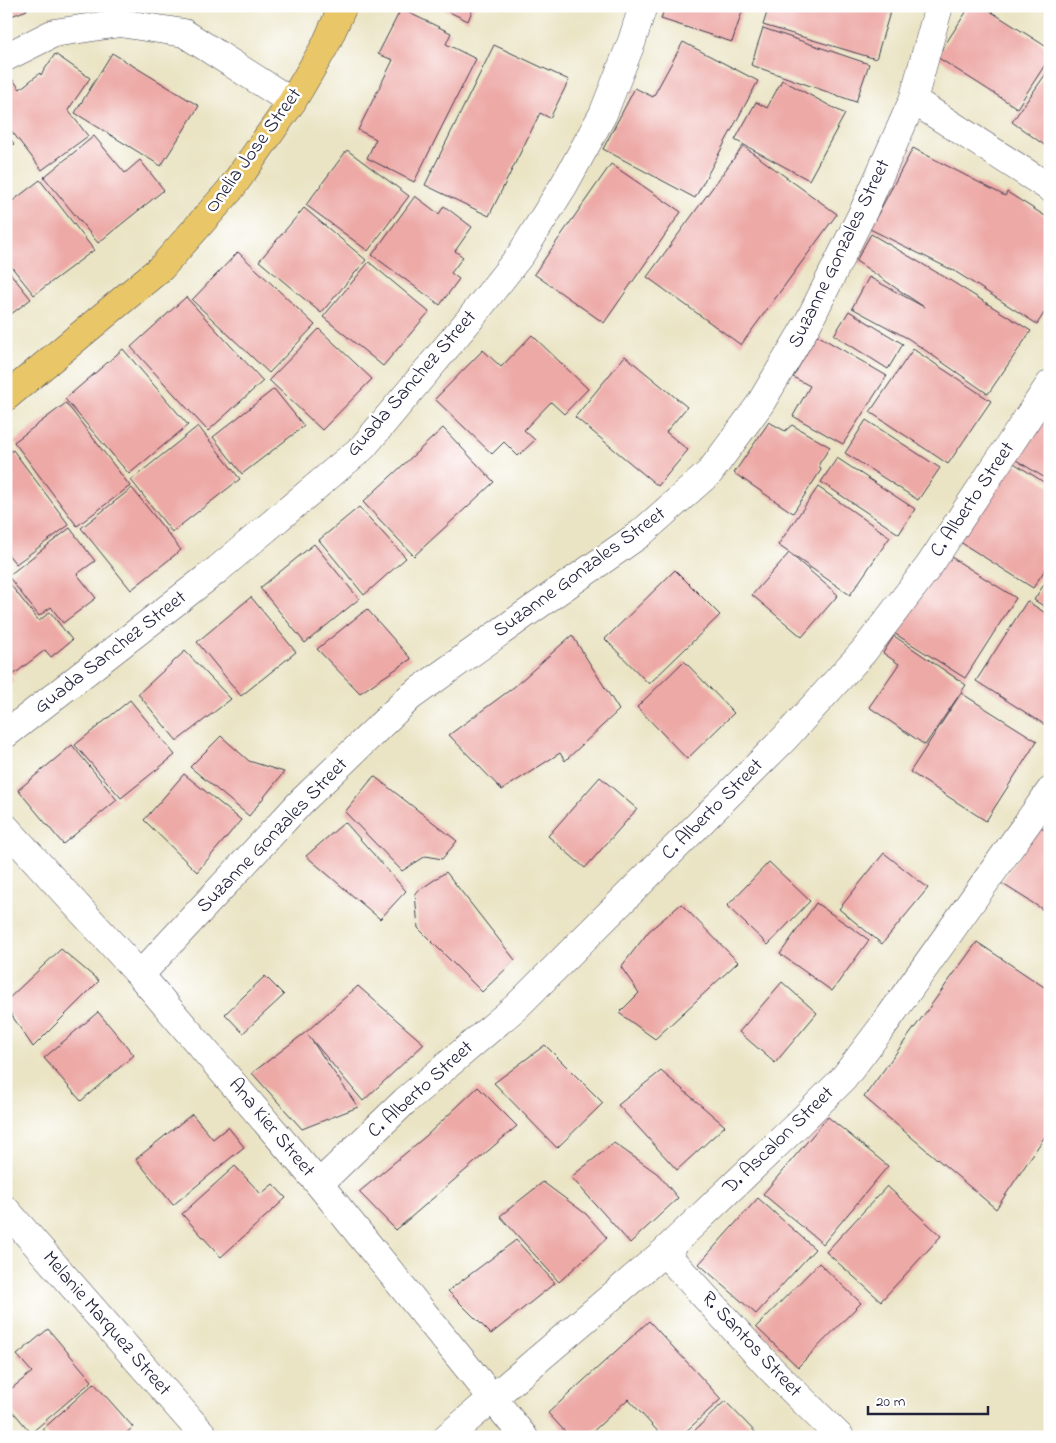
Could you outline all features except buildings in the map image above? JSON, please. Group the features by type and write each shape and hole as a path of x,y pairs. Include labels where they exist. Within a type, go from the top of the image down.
{"main road":[{"name":"Onelia Jose Street","path":"6,397 162,267 230,190 292,102 325,46 343,6"}],"street":[{"name":"Guada Sanchez Street","path":"6,734 217,570 363,447 470,319 521,254 564,185 603,114 643,6"},
{"name":"Suzanne Gonzales Street","path":"140,975 301,802 410,697 640,534 710,472 760,404 808,323 864,210 913,100 939,6"},
{"path":"6,57 54,32 120,23 184,32 292,102"},
{"path":"913,100 1050,188"},
{"name":"C. Alberto Street","path":"319,1184 405,1100 516,1007 784,739 864,651 929,566 1050,384"},
{"name":"D. Ascalon Street","path":"448,1437 492,1397 664,1252 843,1079 884,1026 1050,791"},
{"name":"Ana Kier Street","path":"6,828 140,975 319,1184 524,1437"},
{"name":"Melanie Marquez Street","path":"6,1210 205,1437"},
{"name":"R. Santos Street","path":"664,1252 771,1369 840,1437"}]}
